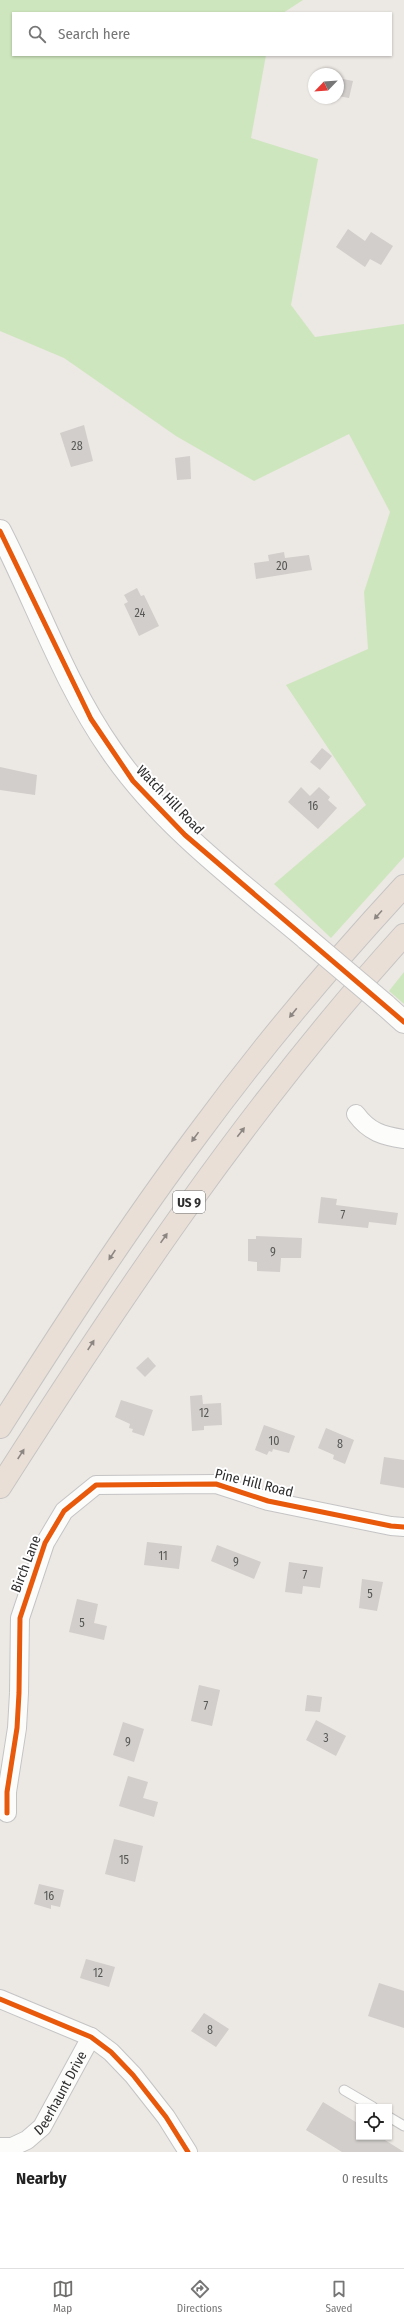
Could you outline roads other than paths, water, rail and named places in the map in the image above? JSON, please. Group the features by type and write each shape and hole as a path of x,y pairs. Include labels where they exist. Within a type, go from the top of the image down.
{"highway":[{"name":"US 9","path":"0,1427 127,1232 198,1133 304,999 404,886"},
{"name":"US 9","path":"0,1487 118,1304 225,1153 330,1020 404,935"}],"street":[{"name":"Watch Hill Road","path":"0,531 91,719 133,781 185,835 404,1022"},
{"path":"356,1114 372,1131 383,1136 404,1139"},
{"name":"Pine Hill Road","path":"96,1484 216,1484 268,1501 391,1526 404,1527"},
{"name":"Birch Lane","path":"7,1813 7,1792 17,1728 20,1618 45,1543 64,1511 96,1484"},
{"name":"Deerhaunt Drive","path":"0,2000 91,2037 111,2052 166,2117 188,2152"},
{"name":"Deerhaunt Drive","path":"0,2147 12,2147 22,2142 42,2127 91,2037"}],"lane":[{"path":"344,2090 367,2104"},
{"path":"392,2119 404,2126"}]}
